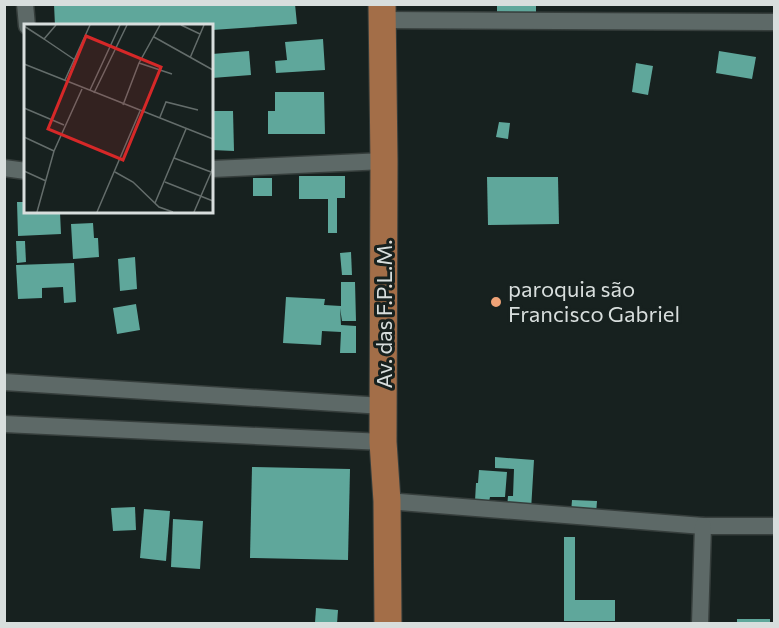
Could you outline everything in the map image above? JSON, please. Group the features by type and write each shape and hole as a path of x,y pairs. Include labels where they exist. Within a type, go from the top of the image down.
{"main road":[{"name":"Av. das F.P.L.M.","path":"382,12 383,442 387,501 388,624"}],"street":[{"path":"25,4 27,24"},
{"path":"382,12 774,22"},
{"path":"213,169 384,161"},
{"path":"4,168 24,171"},
{"path":"4,382 383,406"},
{"path":"4,424 383,442"},
{"path":"387,501 703,526 774,526"},
{"path":"700,624 703,526"}],"building":[{"path":"54,4 295,4 297,24 213,30 213,24 55,24"},
{"path":"497,4 536,4 536,13 497,13"},
{"path":"323,39 325,70 276,73 275,61 287,60 285,42"},
{"path":"249,51 251,75 213,78 213,54"},
{"path":"719,51 756,57 752,79 716,73"},
{"path":"636,63 653,66 648,95 632,92"},
{"path":"275,92 324,92 325,134 268,134 268,111 275,111"},
{"path":"213,111 233,111 234,151 213,150"},
{"path":"499,122 510,123 508,139 496,137"},
{"path":"299,176 345,176 345,198 337,198 337,233 328,233 328,199 299,199"},
{"path":"487,177 558,177 559,224 488,225"},
{"path":"253,178 272,178 272,196 253,196"},
{"path":"17,202 24,202 24,213 60,213 61,234 18,236"},
{"path":"93,223 94,238 98,238 99,257 73,259 71,224"},
{"path":"16,241 25,241 26,262 17,263"},
{"path":"351,252 352,275 342,275 340,253"},
{"path":"135,257 137,289 120,291 118,259"},
{"path":"74,263 76,302 64,303 63,287 42,288 42,298 18,299 16,265"},
{"path":"341,282 355,282 356,321 342,321 340,308 341,325 356,326 356,353 340,353 341,332 322,331 321,345 283,343 286,297 325,299 324,305 341,306"},
{"path":"136,304 140,330 117,334 113,308"},
{"path":"495,457 534,460 531,510 507,508 508,496 513,496 514,469 495,468"},
{"path":"252,467 350,469 348,560 250,558"},
{"path":"479,470 507,472 505,497 490,497 489,502 475,501"},
{"path":"572,500 597,501 596,514 571,513"},
{"path":"135,507 136,530 113,531 111,508"},
{"path":"144,509 170,511 166,561 140,558"},
{"path":"173,519 203,521 200,569 171,567"},
{"path":"564,537 575,537 575,600 615,600 615,621 564,621"},
{"path":"316,608 338,610 337,624 315,623"},
{"path":"737,619 770,619 770,624 737,624"}],"place":[{"name":"paroquia são Francisco Gabriel","path":"496,302"}]}
